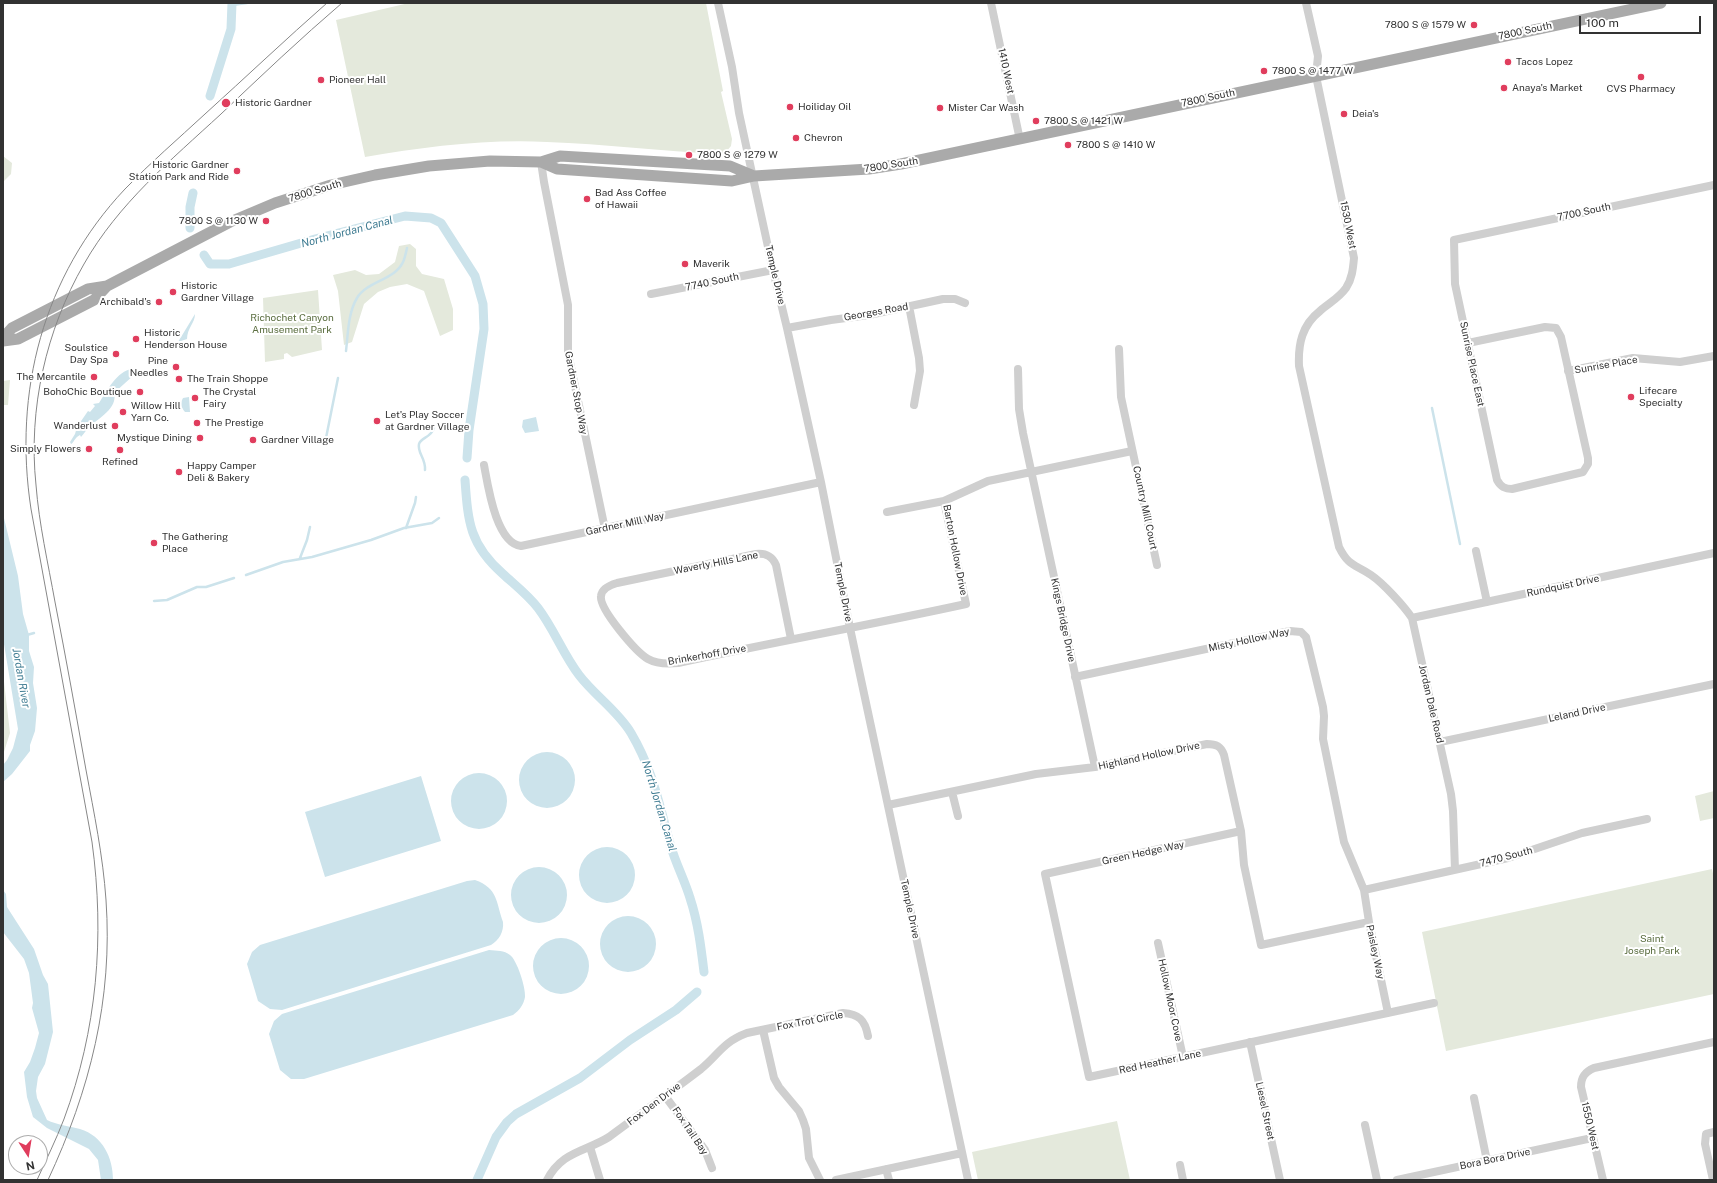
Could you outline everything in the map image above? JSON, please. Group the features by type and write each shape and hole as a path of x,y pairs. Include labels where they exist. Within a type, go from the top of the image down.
{"main road":[{"name":"7800 South","path":"541,162 557,169 732,181 754,176 869,169 908,163 1020,140 1152,110 1661,3"},
{"name":"7800 South","path":"3,340 12,328 88,289 107,286 230,222 280,202 326,187 380,174 429,166 490,161 541,162 560,156 730,166 754,176"}],"street":[{"name":"Temple Drive","path":"718,3 732,67 739,113 821,482 850,628 968,1180"},
{"name":"1410 West","path":"991,3 1020,140"},
{"name":"1530 West","path":"1306,3 1318,56 1316,76 1354,258 1352,274 1346,287 1336,299 1310,320 1302,332 1298,350 1299,366 1336,537 1342,555 1352,566"},
{"name":"Gardner Stop Way","path":"541,162 568,305 568,353 605,529"},
{"name":"7700 South","path":"1454,240 1714,184"},
{"name":"Sunrise Place East","path":"1454,240 1455,284 1497,480 1502,487 1512,489 1578,474 1587,469 1588,458 1568,371"},
{"name":"7740 South","path":"651,294 773,270"},
{"name":"Georges Road","path":"787,328 869,315 949,299 965,304"},
{"path":"909,306 920,371 914,405"},
{"path":"1468,343 1545,327 1556,328 1561,337 1568,371"},
{"name":"Country Mill Court","path":"1119,349 1118,367 1121,397 1157,565"},
{"name":"Sunrise Place","path":"1568,371 1633,358 1680,362 1714,356"},
{"name":"Kings Bridge Drive","path":"1018,369 1019,409 1031,473 1095,767"},
{"name":"Barton Hollow Drive","path":"850,628 966,604 944,501 988,481 1132,451"},
{"name":"Gardner Mill Way","path":"484,465 493,508 507,538 513,544 526,546 821,482"},
{"path":"888,512 944,501"},
{"path":"1476,551 1487,602"},
{"name":"Rundquist Drive","path":"1412,618 1714,553"},
{"name":"Waverly Hills Lane","path":"603,591 606,587 617,583 756,554 764,554 770,556 776,565 791,639"},
{"name":"Jordan Dale Road","path":"1352,566 1374,577 1412,618 1440,742 1453,811 1455,870"},
{"name":"Brinkerhoff Drive","path":"603,591 601,600 604,609 633,647 642,655 654,662 665,664 850,628"},
{"name":"Misty Hollow Way","path":"1075,677 1290,631 1301,632 1306,637 1309,645 1323,707 1323,739 1344,842 1364,890"},
{"name":"Leland Drive","path":"1440,742 1714,684"},
{"name":"Highland Hollow Drive","path":"888,805 1036,774 1095,767 1207,744 1219,746 1224,755 1241,832 1244,865 1261,945 1368,922"},
{"path":"952,792 958,816"},
{"name":"7470 South","path":"1364,890 1522,855 1582,833 1647,819"},
{"name":"Green Hedge Way","path":"1045,874 1241,832"},
{"name":"Red Heather Lane","path":"1045,874 1089,1077 1434,1003"},
{"name":"Paisley Way","path":"1364,890 1368,922 1388,1013"},
{"name":"Hollow Moor Cove","path":"1158,943 1183,1057"},
{"name":"Fox Trot Circle","path":"763,1030 843,1013 853,1014 861,1019 868,1036"},
{"path":"763,1030 774,1078 779,1087 799,1111 806,1130 809,1158 820,1180"},
{"name":"Fox Den Drive","path":"547,1180 551,1172 562,1160 579,1150 590,1147 609,1137 703,1067 728,1042 747,1033 763,1030"},
{"name":"Liesel Street","path":"1250,1042 1280,1180"},
{"name":"1550 West","path":"1603,1180 1592,1138 1582,1087 1581,1079 1585,1073 1594,1068 1714,1042"},
{"name":"Fox Tail Bay","path":"665,1096 705,1150 712,1168"},
{"path":"1474,1098 1487,1161"},
{"path":"1365,1125 1377,1180"},
{"path":"1713,1180 1705,1144 1706,1134 1714,1132"},
{"name":"Bora Bora Drive","path":"1397,1180 1592,1138"},
{"path":"590,1147 600,1180"},
{"path":"836,1180 962,1153"},
{"path":"1180,1165 1183,1180"},
{"path":"886,1169 889,1180"}],"green space":[{"path":"409,3 706,3 723,91 721,92 732,139 731,146 726,152 720,154 524,141 433,147 365,157 336,20"},
{"path":"3,156 12,163 11,174 3,182"},
{"path":"410,244 416,249 416,266 422,274 444,279 453,309 453,330 440,336 424,291 407,284 390,287 378,292 364,304 352,342 344,345 338,291 333,275 355,270 366,275 379,274 395,262 399,246"},
{"name":"Richochet Canyon Amusement Park","path":"318,290 322,350 292,357 287,353 284,354 284,359 265,362 263,298"},
{"path":"10,380 8,405 4,405 3,381"},
{"path":"3,673 10,733 3,755"},
{"path":"1714,791 1714,818 1700,821 1695,796"},
{"name":"Saint Joseph Park","path":"1712,869 1714,878 1714,994 1446,1051 1422,932"},
{"path":"1117,1121 1130,1180 978,1180 972,1152"}],"water":[{"path":"195,314 194,320 187,335 187,339 178,342"},
{"path":"132,369 135,370 134,375 114,393 113,403 107,412 89,427 81,437 80,435 78,436 71,444 70,442 77,427 88,411 90,412 95,406 93,404 99,403 117,377"},
{"path":"189,397 190,412 185,412 181,402 183,398"},
{"path":"536,417 539,431 525,433 522,427 523,420"},
{"name":"Jordan River","path":"3,514 18,576 23,614 29,635 29,651 34,667 33,683 37,708 35,731 30,745 30,751 12,774 3,782 3,765 13,748 18,729 3,638"},
{"path":"541,752 553,752 563,756 571,764 575,774 575,786 571,796 563,804 553,808 541,808 531,804 523,796 519,786 519,774 523,764 531,756"},
{"path":"473,773 485,773 495,777 503,785 507,795 507,807 503,817 495,825 485,829 473,829 463,825 455,817 451,807 451,795 455,785 463,777"},
{"path":"421,776 441,841 325,877 305,812"},
{"path":"601,847 613,847 623,851 631,859 635,869 635,881 631,891 623,899 613,903 601,903 591,899 583,891 579,881 579,869 583,859 591,851"},
{"path":"533,867 545,867 555,871 563,879 567,889 567,901 563,911 555,919 545,923 533,923 523,919 515,911 511,901 511,889 515,879 523,871"},
{"path":"475,880 488,887 495,896 503,922 503,929 500,935 491,945 282,1010 270,1009 258,1001 247,964 252,952 260,945 467,881"},
{"path":"3,890 6,894 7,907 34,949 43,975 48,984 53,1032 45,1064 38,1077 36,1091 37,1098 47,1120 88,1132 101,1142 109,1156 113,1172 113,1180 101,1180 98,1160 89,1149 47,1128 33,1117 27,1097 24,1072 30,1062 39,1033 32,1008 33,1003 29,973 24,959 3,932"},
{"path":"622,916 634,916 644,920 652,928 656,938 656,950 652,960 644,968 634,972 622,972 612,968 604,960 600,950 600,938 604,928 612,920"},
{"path":"555,938 567,938 577,942 585,950 589,960 589,972 585,982 577,990 567,994 555,994 545,990 537,982 533,972 533,960 537,950 545,942"},
{"path":"489,950 508,953 513,958 520,974 525,997 521,1007 513,1015 304,1079 291,1079 280,1070 269,1034 274,1021 282,1014"}],"waterway":[{"name":"North Jordan Canal","path":"210,96 231,29 232,3"},
{"path":"232,5 247,3"},
{"name":"North Jordan Canal","path":"190,228 190,207 193,193"},
{"name":"North Jordan Canal","path":"204,255 210,264 229,264 315,239 405,216 431,218 441,223 475,276 483,304 484,329 469,430 467,458"},
{"path":"346,351 350,317 357,298 367,288 394,273 404,260 407,248"},
{"path":"326,438 338,378"},
{"path":"1432,408 1460,544"},
{"path":"425,470 424,462 419,450 419,444 431,434 434,428"},
{"name":"North Jordan Canal","path":"465,480 470,521 477,543 492,563 526,594 538,608 579,675 626,725 639,747 651,775 675,860 693,907 699,935 704,972"},
{"path":"406,528 416,497"},
{"path":"246,575 283,562 312,557 371,540 404,528 432,523 439,518"},
{"path":"300,558 310,527"},
{"path":"154,601 167,600 197,587 206,587 234,578"},
{"path":"27,635 34,633"},
{"name":"North Jordan Canal","path":"477,1180 496,1137 507,1122 516,1114 580,1078 630,1040 676,1010 697,992"}],"tram line":[{"path":"37,1180 64,1119 84,1052 91,1017 98,948 98,913 92,842 31,509 27,465 27,422 31,379 40,338 54,298 73,259 97,223 125,189 164,151 327,3"},
{"path":"48,1180 63,1146 87,1078 102,1008 106,973 107,937 105,884 98,835 37,500 34,456 35,428 43,371 59,316 71,289 98,242 129,202 146,184 296,43 342,3"}],"place":[{"name":"7800 S @ 1579 W","path":"1474,25"},
{"name":"Tacos Lopez","path":"1508,62"},
{"name":"7800 S @ 1477 W","path":"1264,71"},
{"name":"CVS Pharmacy","path":"1641,77"},
{"name":"Pioneer Hall","path":"321,80"},
{"name":"Anaya's Market","path":"1504,88"},
{"name":"Historic Gardner","path":"226,103"},
{"name":"Hoiliday Oil","path":"790,107"},
{"name":"Mister Car Wash","path":"940,108"},
{"name":"Deia's","path":"1344,114"},
{"name":"7800 S @ 1421 W","path":"1036,121"},
{"name":"Chevron","path":"796,138"},
{"name":"7800 S @ 1410 W","path":"1068,145"},
{"name":"7800 S @ 1279 W","path":"689,155"},
{"name":"Historic Gardner Station Park and Ride","path":"237,171"},
{"name":"Bad Ass Coffee of Hawaii","path":"587,199"},
{"name":"7800 S @ 1130 W","path":"266,221"},
{"name":"Maverik","path":"685,264"},
{"name":"Historic Gardner Village","path":"173,292"},
{"name":"Archibald's","path":"159,302"},
{"name":"Historic Henderson House","path":"136,339"},
{"name":"Soulstice Day Spa","path":"116,354"},
{"name":"Pine Needles","path":"176,367"},
{"name":"The Mercantile","path":"94,377"},
{"name":"The Train Shoppe","path":"179,379"},
{"name":"BohoChic Boutique","path":"140,392"},
{"name":"Lifecare Specialty","path":"1631,397"},
{"name":"The Crystal Fairy","path":"195,398"},
{"name":"Willow Hill Yarn Co.","path":"123,412"},
{"name":"Let's Play Soccer at Gardner Village","path":"377,421"},
{"name":"The Prestige","path":"197,423"},
{"name":"Wanderlust","path":"115,426"},
{"name":"Mystique Dining","path":"200,438"},
{"name":"Gardner Village","path":"253,440"},
{"name":"Simply Flowers","path":"89,449"},
{"name":"Refined","path":"120,450"},
{"name":"Happy Camper Deli & Bakery","path":"179,472"},
{"name":"The Gathering Place","path":"154,543"}]}
